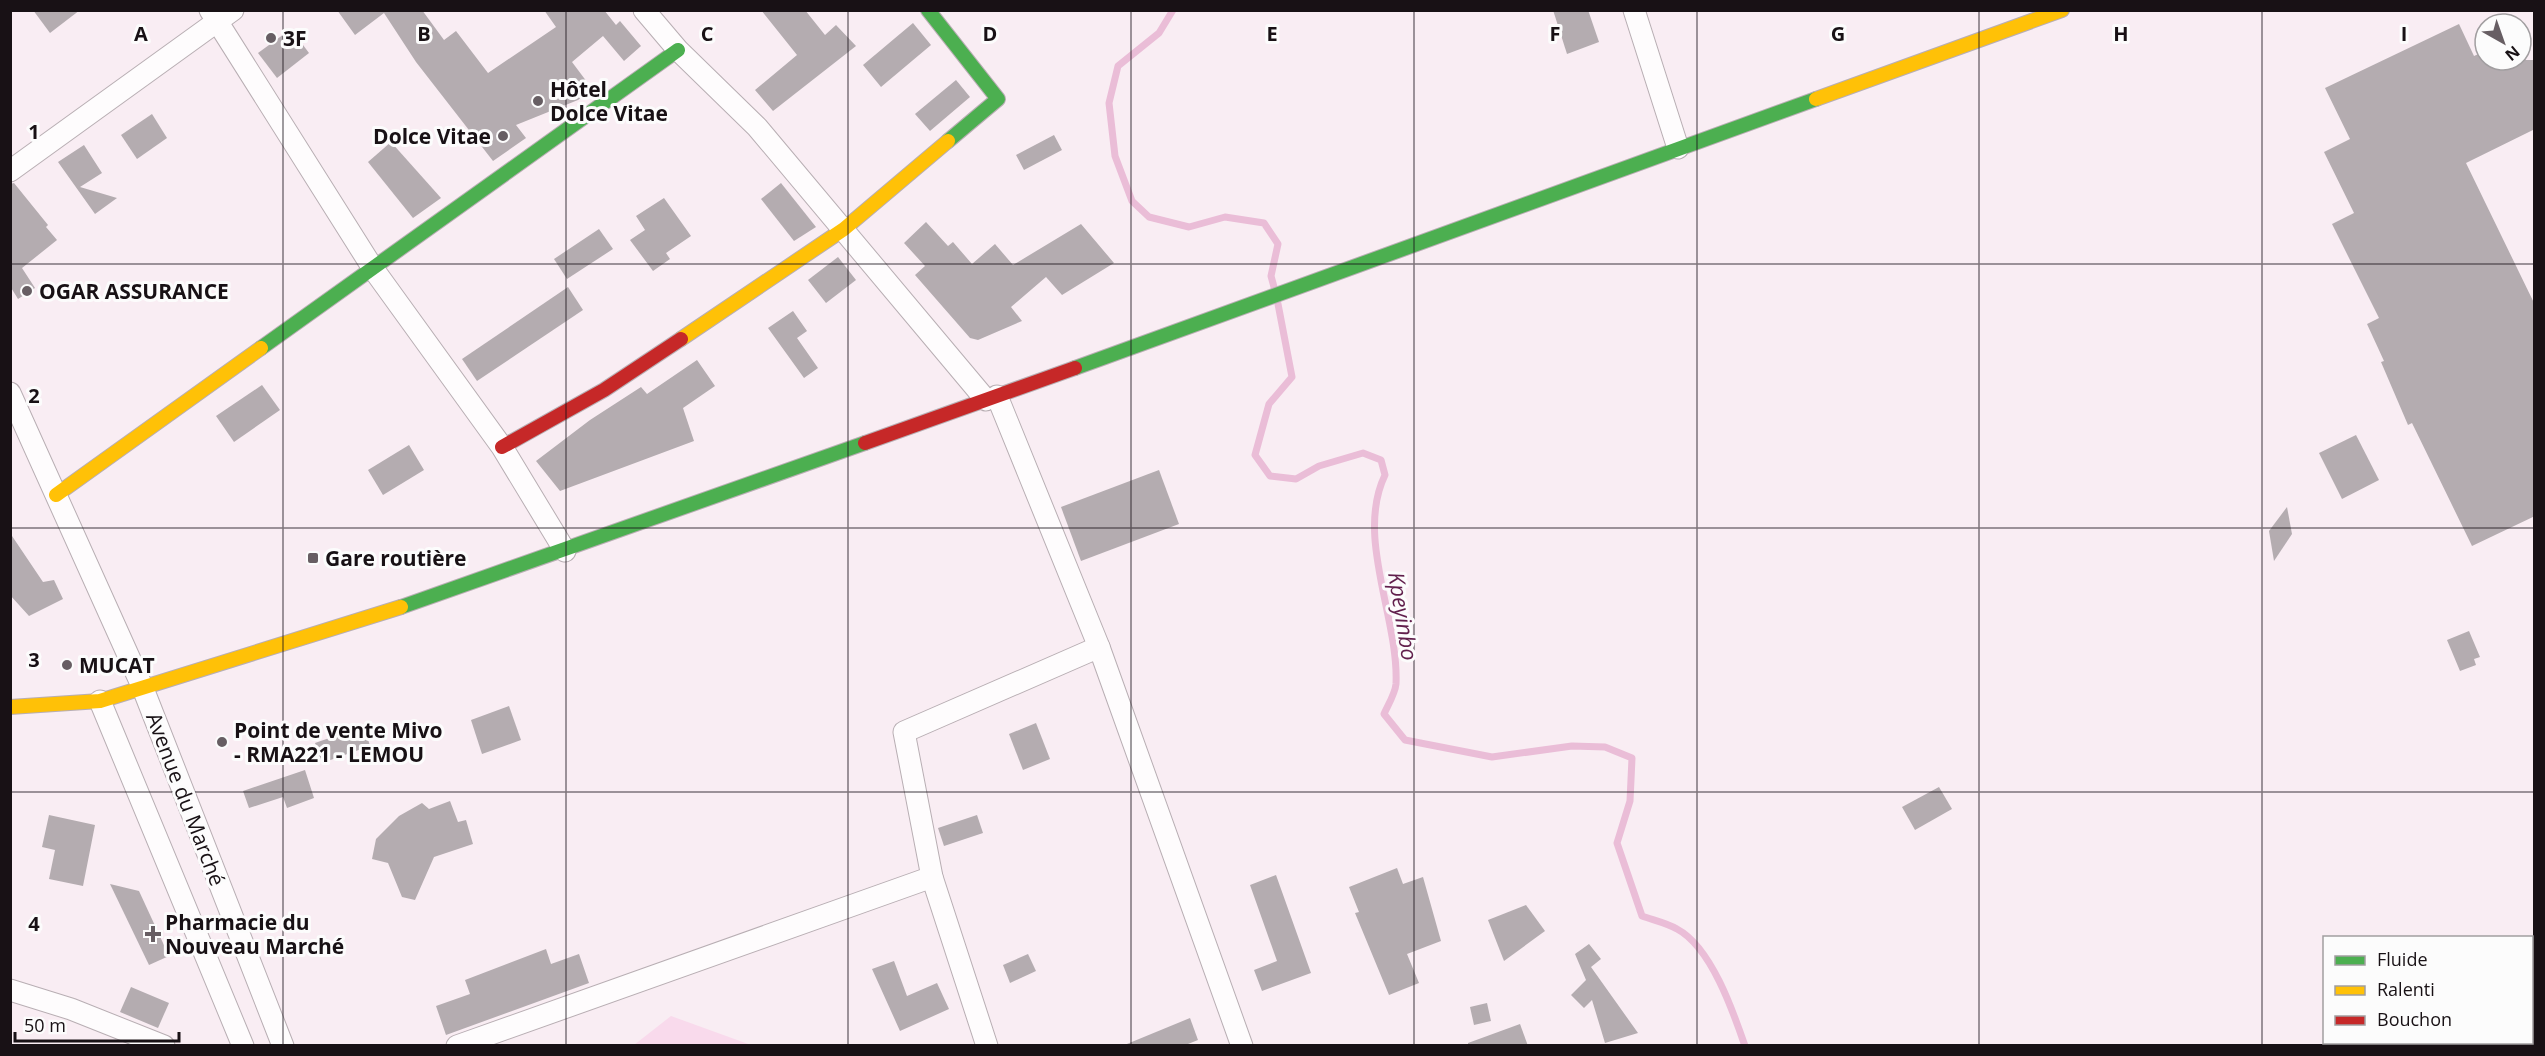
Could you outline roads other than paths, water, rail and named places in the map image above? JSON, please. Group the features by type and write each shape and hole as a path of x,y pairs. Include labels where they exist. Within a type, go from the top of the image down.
{"main road":[{"path":"502,447 604,390 844,229 998,99 928,10"},
{"path":"10,707 100,701 142,686 354,623 565,551 2062,10"},
{"path":"56,495 374,270 678,50"}],"street":[{"path":"644,10 678,50 757,127 991,398 1099,647 1242,1046"},
{"path":"1634,10 1678,148"},
{"path":"10,171 220,14 374,270 502,447 565,551"},
{"name":"Avenue du Marché","path":"10,393 142,686 283,1046"},
{"path":"987,1046 932,877 904,732 1099,647"},
{"name":"Avenue du Marché","path":"100,701 243,1046"},
{"path":"457,1046 932,877"},
{"path":"10,990 71,1009 164,1046"}],"waterway":[{"name":"Kpeyinbo","path":"1173,10 1159,33 1118,66 1109,103 1115,156 1132,201 1149,217 1189,227 1225,217 1264,223 1278,244 1271,276 1274,287"},
{"name":"Kpeyinbo","path":"1278,304 1292,377 1269,404 1255,455 1270,476 1296,479 1319,466 1363,453 1381,460 1385,475 1377,499 1374,525 1380,578 1395,659 1396,684 1384,714 1405,740 1492,757 1572,746 1605,747 1632,758 1630,801 1617,843 1642,916 1677,929 1700,950 1719,981 1745,1046"}],"place":[{"name":"3F","path":"271,38"},
{"name":"Hôtel Dolce Vitae","path":"538,101"},
{"name":"Dolce Vitae","path":"503,136"},
{"name":"OGAR ASSURANCE","path":"27,291"},
{"name":"Gare routière","path":"313,558"},
{"name":"MUCAT","path":"67,665"},
{"name":"Point de vente Mivo - RMA221 - LEMOU","path":"222,742"},
{"name":"Pharmacie du Nouveau Marché","path":"153,934"}]}
